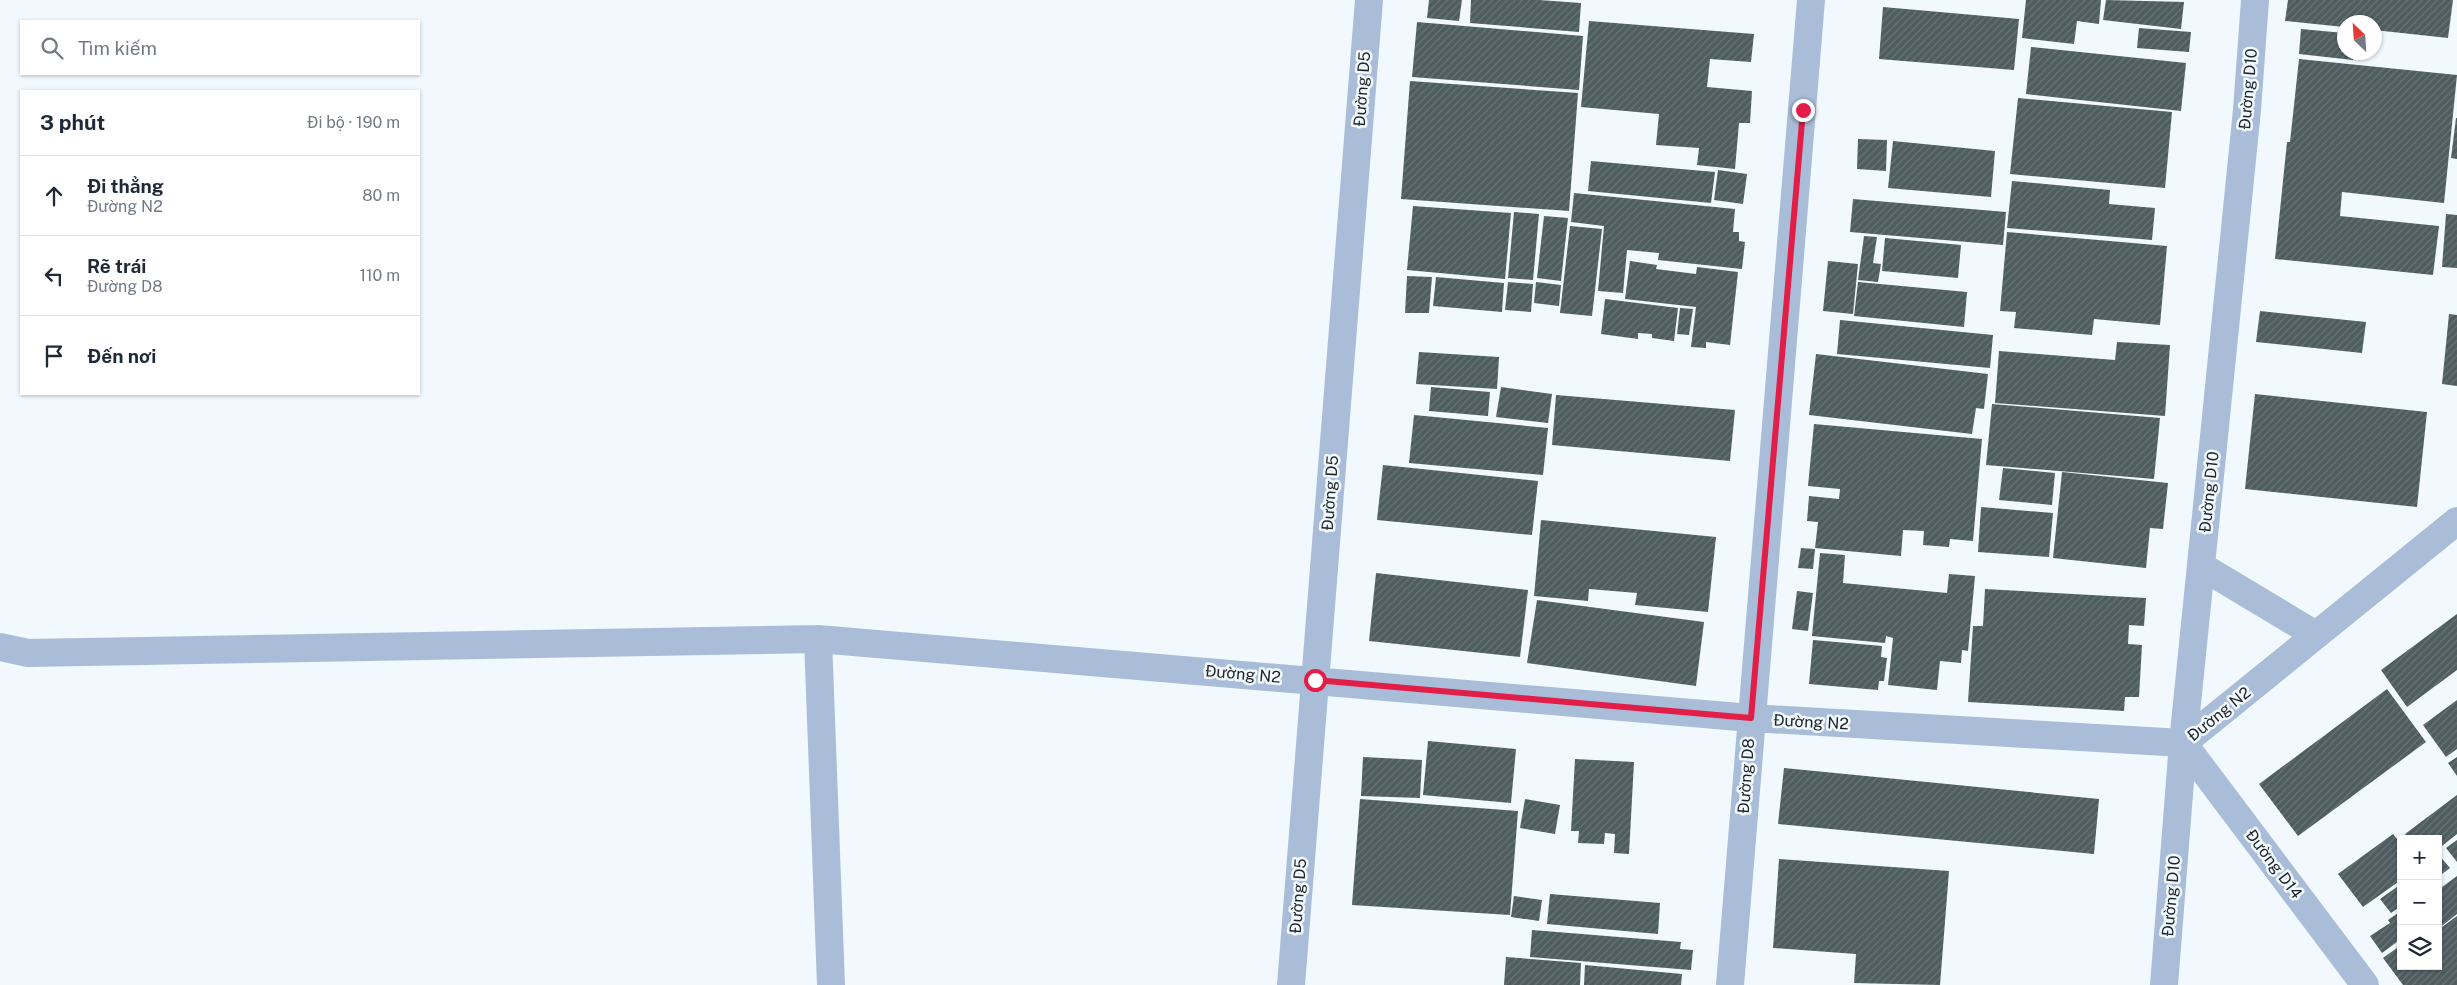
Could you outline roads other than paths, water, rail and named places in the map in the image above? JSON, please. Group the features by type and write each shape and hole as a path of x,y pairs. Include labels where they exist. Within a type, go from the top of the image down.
{"street":[{"name":"Đường D5","path":"1292,985 1368,0"},
{"name":"Đường D8","path":"1730,985 1811,0"},
{"name":"Đường D10","path":"2164,985 2183,743 2247,110 2255,0"},
{"name":"Đường N2","path":"0,647 28,653 818,639 1751,718 2183,743 2457,521"},
{"path":"2201,566 2316,635"},
{"path":"818,639 831,985"},
{"name":"Đường D14","path":"2183,743 2365,985"}]}
